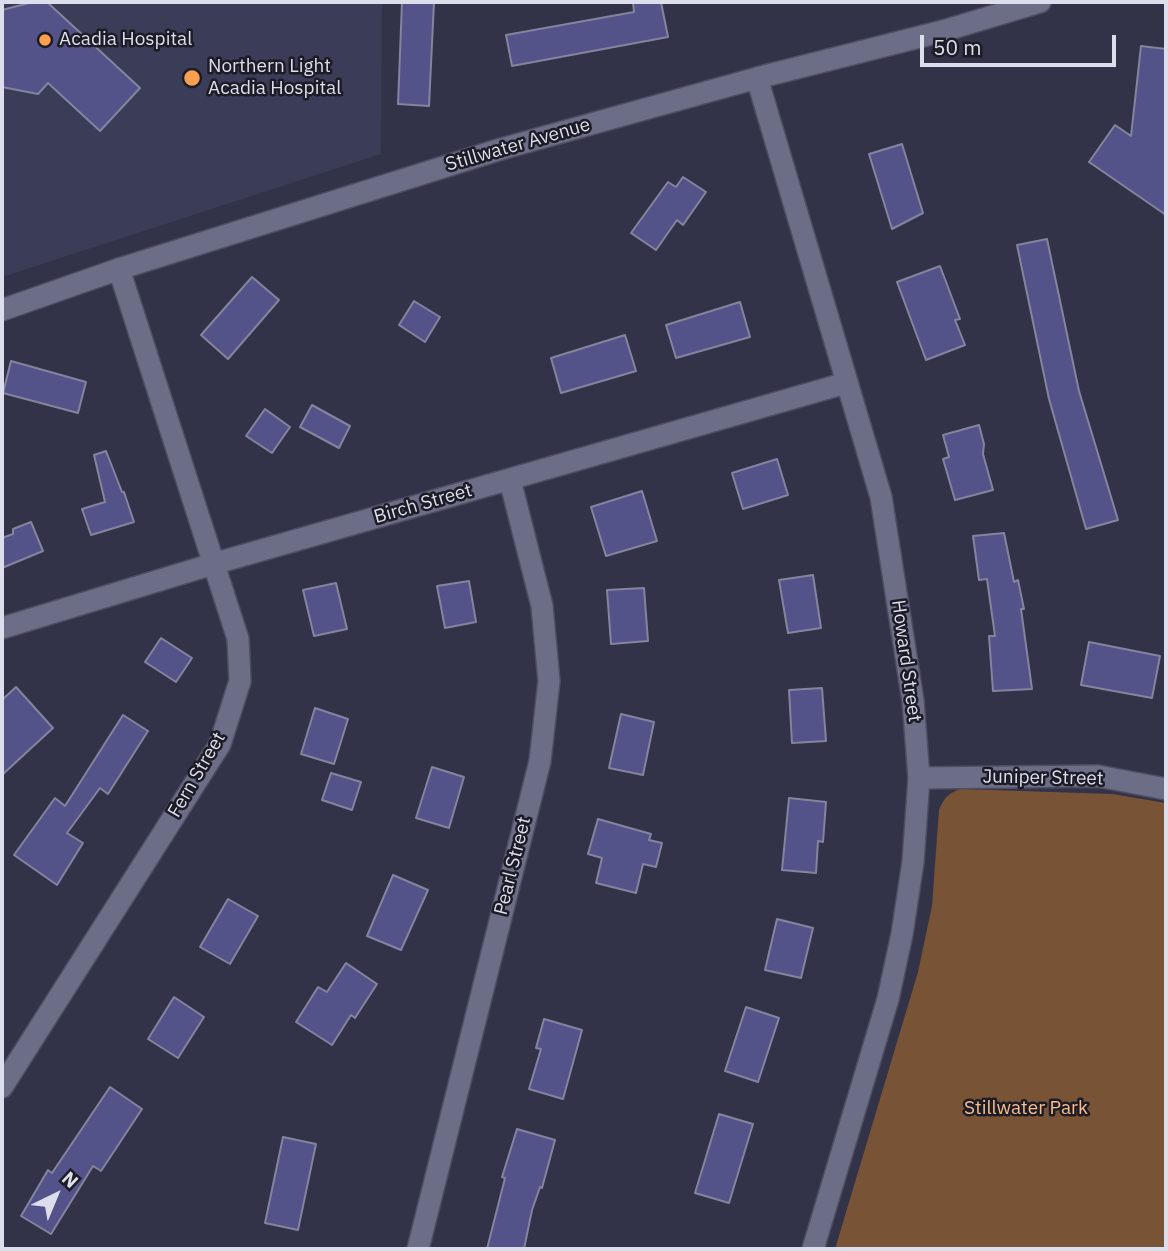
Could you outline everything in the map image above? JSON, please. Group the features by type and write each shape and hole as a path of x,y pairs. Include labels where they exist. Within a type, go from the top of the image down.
{"street":[{"name":"Stillwater Avenue","path":"2,310 119,269 501,149 757,78 943,31 1040,2"},
{"name":"Howard Street","path":"757,78 881,496 914,701 919,778 913,862 902,934 888,999 813,1249"},
{"name":"Fern Street","path":"2,1087 220,744 240,681 238,639 119,269"},
{"name":"Birch Street","path":"2,628 214,564 846,383"},
{"name":"Pearl Street","path":"418,1249 540,761 549,681 542,606 510,480"},
{"name":"Juniper Street","path":"919,778 1098,776 1166,789"}],"shaded area":[{"name":"Northern Light Acadia Hospital","path":"2,2 382,2 381,154 2,277"}],"green space":[{"name":"Stillwater Park","path":"961,789 1112,794 1166,803 1166,1249 835,1249 918,972 932,906 939,810 947,796"}],"building":[{"name":"Acadia Hospital","path":"33,2 47,2 140,88 100,131 48,83 38,94 2,87 2,10"},
{"path":"402,2 434,2 429,106 398,104"},
{"path":"633,2 661,2 668,37 512,66 506,35 634,12"},
{"path":"1141,46 1166,49 1166,215 1089,162 1115,125 1131,136"},
{"path":"902,144 923,213 892,229 869,154"},
{"path":"683,177 706,192 683,225 677,220 656,250 631,233 668,182 676,187"},
{"path":"1047,239 1079,391 1118,520 1086,529 1049,399 1017,245"},
{"path":"940,266 960,319 955,320 965,345 926,360 897,282"},
{"path":"252,277 279,300 228,359 201,335"},
{"path":"414,301 440,317 425,342 399,325"},
{"path":"740,302 750,337 676,358 666,325"},
{"path":"625,335 636,371 561,393 551,358"},
{"path":"11,361 86,382 78,413 3,393"},
{"path":"312,405 350,426 339,448 300,427"},
{"path":"265,409 290,427 272,453 246,436"},
{"path":"979,425 984,444 983,454 993,490 955,500 943,459 949,457 943,435"},
{"path":"106,451 134,522 91,535 82,509 105,502 94,455"},
{"path":"777,459 788,495 743,509 732,473"},
{"path":"642,491 657,541 606,556 591,507"},
{"path":"31,522 43,551 2,568 2,538 13,534 13,529"},
{"path":"1004,533 1014,582 1018,580 1024,609 1021,609 1032,689 993,691 989,636 995,636 987,579 979,580 973,536"},
{"path":"813,575 821,628 788,633 779,580"},
{"path":"469,581 476,622 445,628 437,586"},
{"path":"336,583 347,629 314,636 303,590"},
{"path":"644,588 648,641 611,644 607,590"},
{"path":"161,638 192,658 176,682 145,662"},
{"path":"1089,642 1160,656 1152,698 1081,685"},
{"path":"16,687 53,728 2,775 2,700"},
{"path":"822,688 826,741 792,743 789,690"},
{"path":"315,708 348,719 334,764 301,754"},
{"path":"621,714 654,722 643,775 609,768"},
{"path":"123,715 148,731 108,794 100,788 67,833 83,843 57,885 14,855 55,798 65,806"},
{"path":"432,767 464,777 449,828 416,818"},
{"path":"331,773 361,782 352,810 322,800"},
{"path":"789,798 826,802 823,842 818,841 816,873 782,870"},
{"path":"598,819 651,834 649,840 662,843 656,867 643,864 636,893 596,883 602,858 588,854"},
{"path":"393,875 428,890 401,950 367,936"},
{"path":"228,899 258,916 230,964 200,947"},
{"path":"777,919 813,928 801,978 765,970"},
{"path":"346,963 377,984 355,1018 351,1015 332,1045 296,1022 318,987 327,992"},
{"path":"174,997 204,1017 178,1058 148,1039"},
{"path":"746,1007 779,1018 758,1082 725,1071"},
{"path":"544,1019 582,1030 563,1099 529,1089 541,1049 536,1048"},
{"path":"110,1087 142,1109 101,1171 93,1166 51,1234 21,1216 48,1170 52,1173"},
{"path":"719,1114 753,1124 729,1203 695,1193"},
{"path":"517,1129 555,1140 542,1188 540,1187 532,1210 524,1249 487,1249 505,1178 502,1177"},
{"path":"283,1137 316,1144 298,1230 265,1223"}],"place":[{"name":"Acadia Hospital","path":"45,40"},
{"name":"Northern Light Acadia Hospital","path":"192,78"}]}
